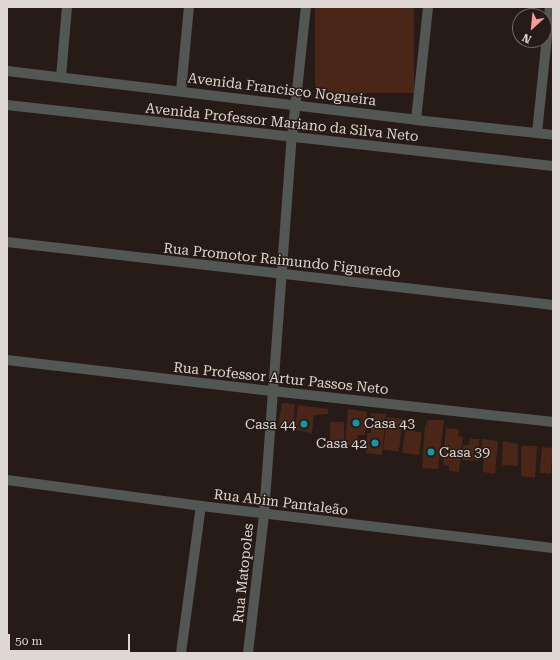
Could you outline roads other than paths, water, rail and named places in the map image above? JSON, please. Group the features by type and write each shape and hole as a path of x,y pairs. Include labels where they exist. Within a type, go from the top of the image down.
{"street":[{"path":"61,77 67,7"},
{"path":"181,91 188,7"},
{"name":"Rua Matopoles","path":"248,653 264,514 292,137 297,105 306,7"},
{"path":"416,120 428,7"},
{"path":"537,133 550,7"},
{"name":"Avenida Francisco Nogueira","path":"7,71 553,135"},
{"name":"Avenida Professor Mariano da Silva Neto","path":"7,105 553,166"},
{"name":"Rua Promotor Raimundo Figueredo","path":"7,242 553,305"},
{"name":"Rua Professor Artur Passos Neto","path":"7,360 272,392 553,422"},
{"name":"Rua Abim Pantaleão","path":"7,480 264,514 553,548"},
{"path":"181,653 201,506"}],"place":[{"name":"Casa 43","path":"356,423"},
{"name":"Casa 44","path":"304,424"},
{"name":"Casa 42","path":"375,443"},
{"name":"Casa 39","path":"431,452"}]}
